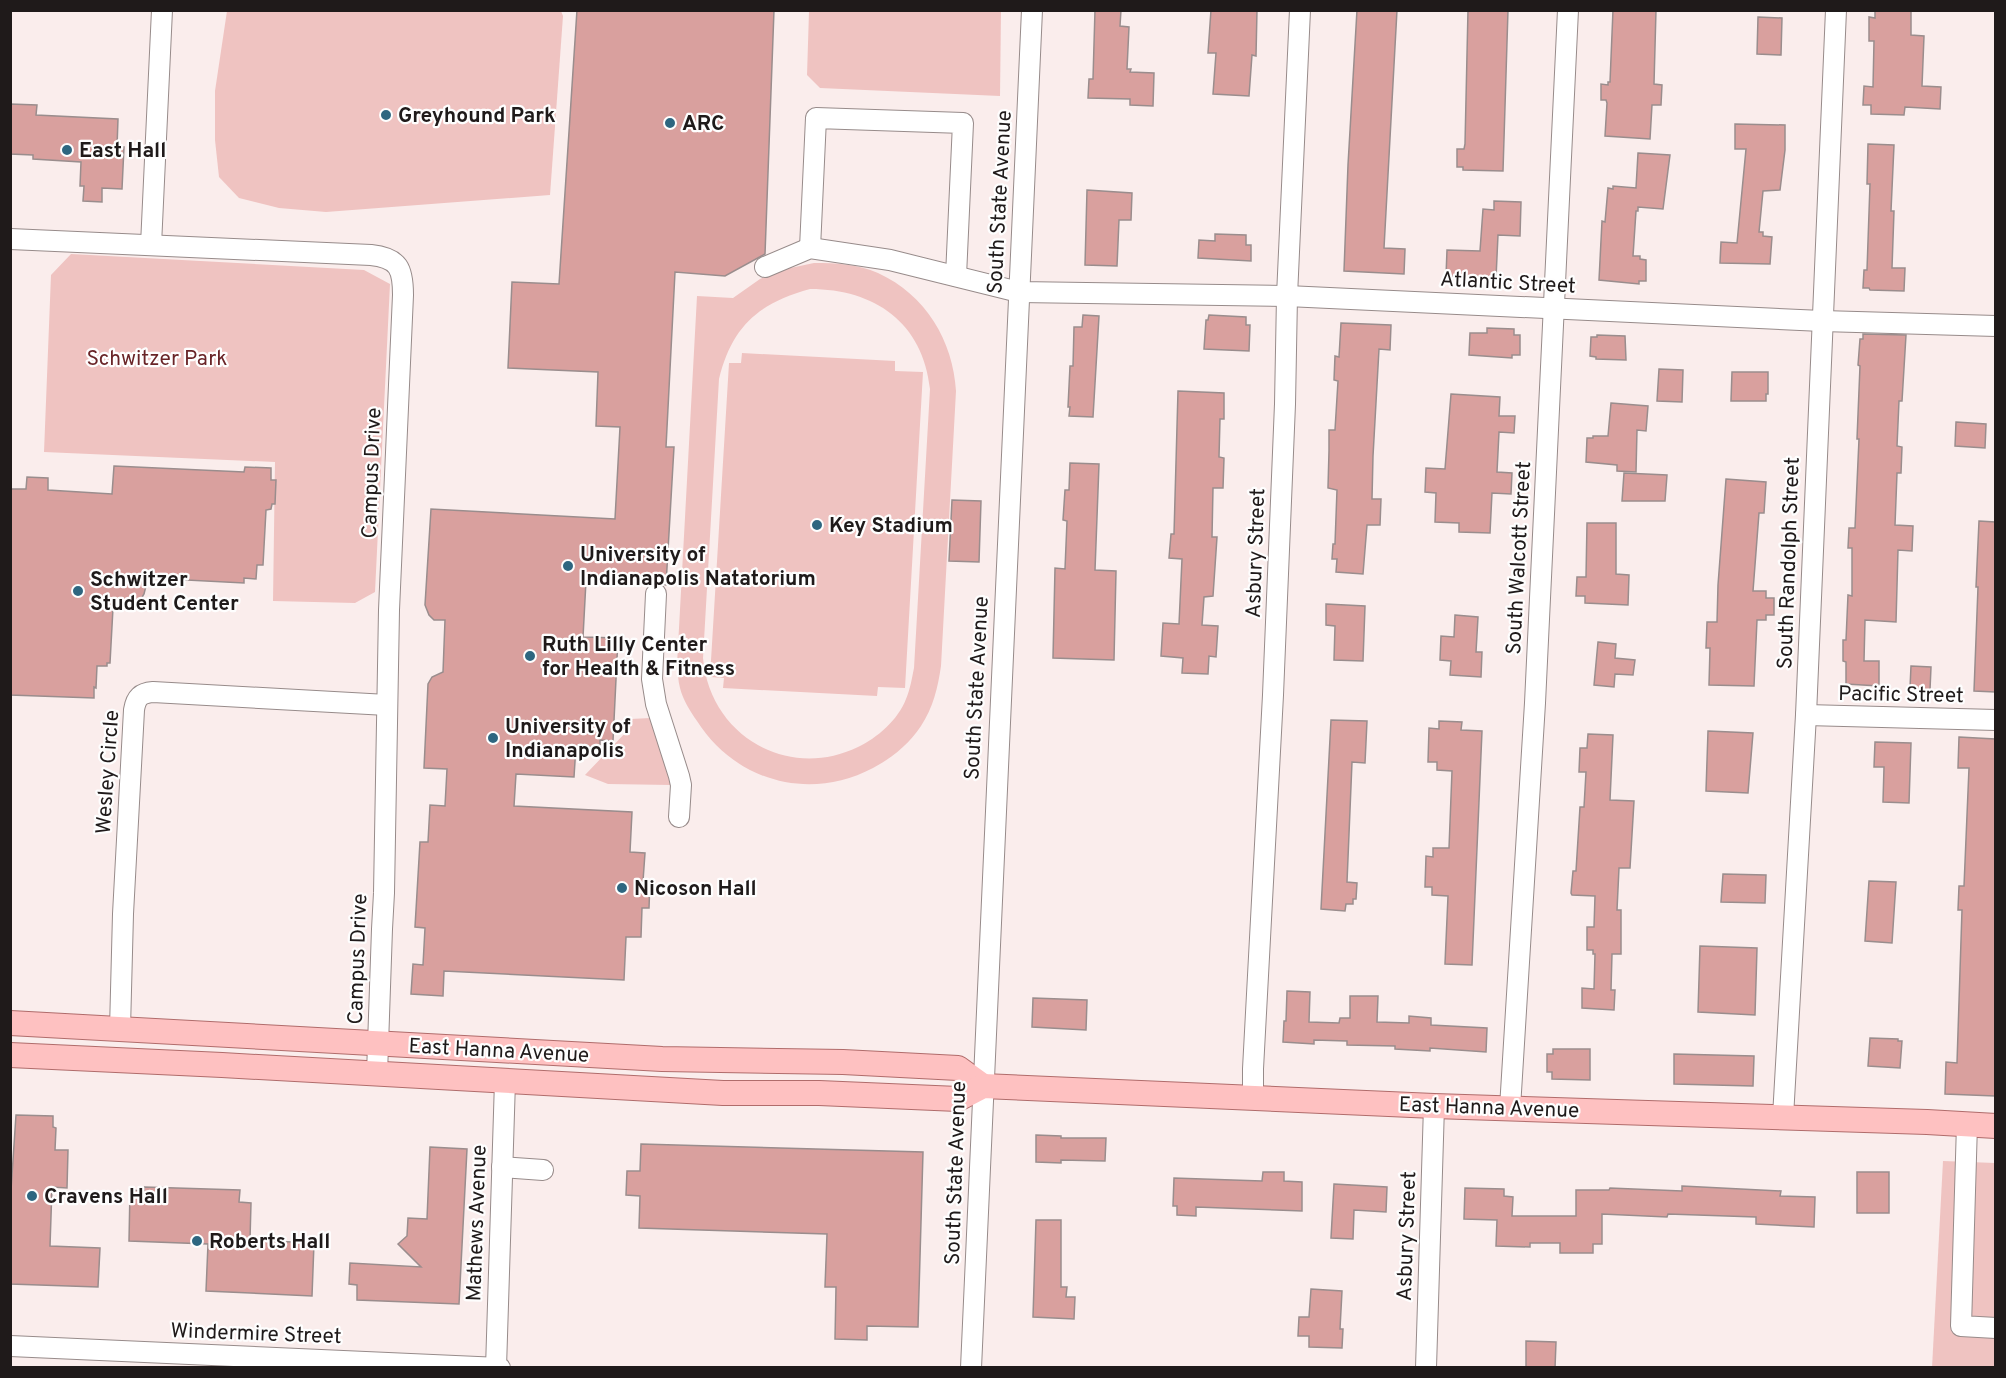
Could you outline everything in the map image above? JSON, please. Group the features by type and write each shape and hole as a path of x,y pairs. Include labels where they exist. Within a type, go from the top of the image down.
{"main road":[{"name":"East Hanna Avenue","path":"10,1023 662,1059 843,1062 957,1068 982,1086"},
{"name":"East Hanna Avenue","path":"10,1055 723,1093 819,1093 958,1099 982,1086 1253,1096 1434,1106 1995,1126"}],"street":[{"path":"151,245 162,10"},
{"name":"South State Avenue","path":"971,1368 1032,10"},
{"name":"Asbury Street","path":"1253,1096 1274,684 1287,296 1300,10"},
{"name":"South Walcott Street","path":"1510,1108 1535,703 1568,10"},
{"name":"South Randolph Street","path":"1783,1117 1806,715 1836,10"},
{"path":"765,267 810,248 816,118 963,123 957,276"},
{"name":"Campus Drive","path":"10,239 379,256 392,260 402,272 403,295 389,610 384,893 377,1074"},
{"name":"Atlantic Street","path":"810,248 890,260 1019,292 1287,296 1822,321 1995,326"},
{"path":"656,594 652,679 656,704 681,786 679,817"},
{"name":"Wesley Circle","path":"120,1029 123,914 133,722 138,698 144,693 153,692 387,705"},
{"name":"Pacific Street","path":"1806,715 1995,720"},
{"name":"Mathews Avenue","path":"497,1368 505,1081"},
{"name":"Asbury Street","path":"1426,1368 1434,1106"},
{"path":"1967,1124 1961,1326 1995,1328"},
{"path":"502,1167 543,1170"},
{"name":"Windermire Street","path":"10,1346 497,1368"}],"green space":[{"name":"Greyhound Park","path":"227,11 561,11 563,16 550,195 326,212 279,208 239,198 219,177 215,140 215,91"},
{"path":"809,11 1001,11 1000,96 820,88 807,75"},
{"name":"Schwitzer Park","path":"71,254 364,270 390,284 375,592 355,603 273,601 275,462 44,452 51,275"},
{"path":"814,263 830,263 870,270 895,282 923,307 943,337 954,372 956,391 941,666 929,712 906,745 893,755 873,768 849,778 824,783 799,784 775,780 753,771 732,758 713,742 697,721 683,697 678,680 697,296 733,298 760,279 781,270","holes":["810,289 855,295 875,303 892,314 906,328 926,366 930,389 914,668 909,692 898,714 872,739 858,747 832,756 805,758 780,754 757,744 737,729 720,710 709,686 703,658 719,379 732,345 750,319 762,310 792,295"]},
{"name":"Key Stadium","path":"742,353 895,361 895,371 923,372 905,688 878,687 877,696 723,688 724,678 710,677 729,363 741,363"},
{"path":"651,718 667,765 671,785 608,784 585,775 630,728 630,719"},
{"path":"1943,1161 1995,1163 1995,1367 1932,1368"}],"building":[{"path":"577,10 774,10 765,254 725,276 675,272 666,447 674,447 666,585 657,582 649,584 586,581 583,637 618,638 613,741 600,740 600,747 576,746 574,777 516,774 514,806 632,812 630,852 645,853 643,881 650,881 649,908 642,908 641,937 626,937 624,980 444,971 443,996 411,994 413,964 423,965 425,928 415,927 420,842 428,842 430,805 445,806 447,769 424,768 428,684 432,677 443,672 445,620 434,620 425,605 431,509 615,519 620,427 596,426 598,372 508,368 512,282 559,284"},
{"path":"1095,10 1121,10 1120,26 1129,27 1127,69 1131,69 1130,72 1154,73 1153,106 1130,105 1130,99 1088,98 1089,79 1093,79"},
{"path":"1211,10 1257,10 1256,56 1252,55 1249,96 1213,94 1216,53 1208,53"},
{"path":"1357,10 1397,10 1384,248 1405,249 1404,274 1344,271"},
{"path":"1468,10 1508,10 1503,171 1463,170 1463,167 1457,167 1457,149 1464,149 1465,144"},
{"path":"1613,10 1656,10 1654,84 1662,85 1661,105 1652,105 1650,139 1605,136 1607,103 1606,100 1601,100 1601,84 1608,85 1610,82"},
{"path":"1875,10 1911,10 1911,35 1924,36 1922,86 1941,87 1940,109 1905,107 1904,115 1871,114 1871,105 1863,105 1864,86 1873,87 1874,41 1869,41 1869,17 1875,18"},
{"path":"1758,17 1782,18 1781,55 1757,54"},
{"name":"East Hall","path":"10,104 37,105 36,115 118,119 117,147 124,147 122,189 102,188 102,202 83,201 84,186 80,186 81,162 33,159 33,155 10,154"},
{"path":"1735,124 1785,125 1785,150 1780,190 1763,191 1759,232 1763,232 1763,236 1772,237 1770,264 1720,263 1721,242 1737,243 1746,149 1735,149"},
{"path":"1868,144 1894,145 1891,211 1894,211 1892,268 1905,268 1904,291 1863,288 1864,270 1867,270 1870,184 1867,184"},
{"path":"1638,153 1670,155 1663,209 1638,207 1636,211 1633,256 1640,256 1640,259 1646,260 1646,281 1639,281 1639,284 1599,280 1602,221 1605,222 1608,188 1613,189 1613,186 1636,188"},
{"path":"1087,190 1132,193 1131,220 1119,220 1117,266 1085,265"},
{"path":"1494,201 1521,202 1520,236 1498,235 1496,278 1446,276 1447,250 1480,251 1483,209 1494,210"},
{"path":"1215,234 1246,235 1246,245 1251,245 1251,261 1198,258 1199,240 1215,241"},
{"path":"1083,315 1099,316 1093,417 1069,416 1070,407 1068,407 1070,366 1073,366 1074,327 1082,327"},
{"path":"1209,315 1246,317 1246,325 1250,325 1249,351 1204,349 1206,320"},
{"path":"1341,323 1391,325 1390,350 1379,349 1373,456 1372,499 1381,499 1380,525 1367,525 1363,574 1336,572 1337,559 1332,559 1333,544 1335,544 1337,490 1328,488 1329,430 1335,430 1338,381 1334,380 1335,356 1339,357"},
{"path":"1487,328 1514,329 1514,335 1520,335 1520,355 1512,355 1512,358 1469,355 1470,333 1487,333"},
{"path":"1863,334 1906,335 1902,401 1899,401 1897,446 1902,447 1901,473 1897,473 1895,525 1913,526 1912,551 1898,550 1896,622 1865,620 1864,661 1879,661 1879,686 1846,684 1846,662 1843,661 1848,595 1852,596 1852,548 1848,548 1849,528 1855,528 1859,439 1857,439 1860,366 1858,365 1860,339 1863,339"},
{"path":"1597,335 1625,336 1626,360 1596,359 1590,356 1591,337 1597,337"},
{"path":"1659,369 1683,370 1682,402 1657,401"},
{"path":"1732,372 1768,372 1766,401 1731,401"},
{"path":"1178,391 1224,393 1224,419 1220,419 1219,457 1224,458 1223,488 1213,488 1212,537 1217,537 1213,596 1204,597 1202,625 1218,626 1216,657 1209,656 1208,674 1182,673 1183,658 1161,656 1163,623 1179,624 1182,559 1169,558 1171,534 1174,534"},
{"path":"1451,394 1500,397 1499,416 1515,416 1514,433 1499,432 1497,472 1512,473 1511,494 1492,493 1490,533 1459,532 1459,523 1435,522 1436,493 1425,492 1426,468 1445,469"},
{"path":"1611,403 1648,406 1646,431 1637,430 1636,472 1617,471 1617,465 1586,462 1587,438 1608,436"},
{"path":"1956,422 1986,424 1985,448 1955,446"},
{"path":"1070,463 1099,464 1095,570 1116,571 1114,660 1053,658 1055,568 1065,569 1067,521 1063,520 1065,490 1069,490"},
{"name":"Schwitzer Student Center","path":"114,466 244,472 245,467 271,468 271,480 276,480 275,504 272,504 271,509 266,510 263,565 257,565 256,579 244,578 244,583 148,578 141,599 132,604 113,608 110,663 107,663 107,666 97,666 94,698 10,695 10,489 26,489 27,477 48,478 48,490 112,494"},
{"path":"1624,473 1667,475 1665,501 1622,501"},
{"path":"1726,479 1766,482 1764,513 1759,513 1753,591 1766,591 1766,598 1774,598 1774,615 1766,615 1766,620 1757,620 1754,686 1709,685 1710,648 1706,648 1707,622 1717,622"},
{"path":"952,500 981,501 979,562 949,561"},
{"path":"1979,521 1995,522 1995,692 1974,691"},
{"path":"1587,523 1616,523 1616,574 1629,575 1628,605 1585,603 1585,596 1576,596 1577,577 1586,577"},
{"path":"1326,604 1365,606 1363,661 1334,660 1335,626 1326,625"},
{"path":"1455,615 1478,617 1476,652 1482,652 1481,677 1450,675 1451,661 1440,660 1441,636 1454,637"},
{"path":"1598,642 1616,644 1615,658 1635,660 1633,675 1615,674 1614,687 1594,685"},
{"path":"1911,666 1931,667 1930,690 1910,688"},
{"path":"1331,720 1367,721 1365,763 1352,762 1347,882 1357,883 1356,899 1353,899 1353,904 1346,904 1345,911 1321,909"},
{"path":"1439,721 1462,722 1461,730 1482,731 1472,965 1445,964 1448,896 1432,895 1432,887 1425,887 1426,856 1433,857 1433,848 1449,848 1452,771 1437,770 1437,762 1428,762 1429,728 1439,729"},
{"path":"1708,731 1753,733 1748,793 1706,791"},
{"path":"1588,734 1613,735 1610,800 1634,801 1630,868 1619,868 1617,910 1621,910 1621,954 1612,954 1611,990 1615,990 1614,1010 1582,1008 1582,988 1594,989 1595,954 1593,950 1587,950 1587,927 1594,927 1595,896 1572,895 1571,893 1573,871 1576,871 1580,807 1584,807 1586,772 1579,772 1580,748 1587,748"},
{"path":"1959,737 1995,739 1995,1096 1945,1094 1946,1062 1957,1063 1962,910 1958,910 1959,886 1964,886 1969,768 1958,768"},
{"path":"1875,742 1911,743 1909,803 1883,802 1884,767 1874,767"},
{"path":"1723,874 1766,875 1765,903 1721,902"},
{"path":"1869,881 1896,882 1892,943 1865,941"},
{"path":"1700,946 1757,948 1755,1015 1698,1012"},
{"path":"1287,991 1310,992 1309,1022 1339,1023 1340,1018 1350,1018 1350,996 1378,996 1377,1022 1409,1023 1409,1016 1431,1018 1431,1025 1487,1028 1486,1052 1430,1048 1430,1051 1395,1049 1395,1046 1347,1045 1347,1041 1314,1040 1314,1044 1283,1042"},
{"path":"1033,998 1087,1000 1086,1030 1032,1027"},
{"path":"1870,1038 1902,1041 1900,1068 1868,1066"},
{"path":"1553,1049 1590,1049 1590,1080 1552,1079 1552,1072 1547,1072 1547,1054 1553,1054"},
{"path":"1674,1054 1754,1056 1753,1086 1674,1084"},
{"name":"Cravens Hall","path":"16,1115 53,1116 53,1127 56,1128 55,1150 68,1150 67,1188 52,1187 50,1246 100,1248 98,1287 10,1284 10,1205"},
{"path":"1036,1135 1061,1136 1061,1138 1106,1138 1105,1161 1036,1162"},
{"path":"641,1144 923,1152 918,1327 867,1326 867,1340 835,1339 836,1287 825,1287 827,1234 639,1228 640,1196 626,1195 627,1171 640,1171"},
{"path":"430,1147 467,1149 459,1304 357,1300 357,1285 349,1284 350,1263 421,1267 398,1244 407,1236 408,1218 427,1219"},
{"path":"1263,1172 1284,1172 1284,1181 1302,1182 1302,1211 1196,1207 1196,1216 1177,1215 1177,1206 1173,1206 1174,1178 1262,1181"},
{"path":"1857,1172 1889,1172 1889,1213 1857,1213"},
{"path":"1334,1184 1387,1187 1386,1212 1354,1210 1353,1239 1331,1238"},
{"path":"1682,1186 1781,1191 1780,1196 1815,1197 1814,1227 1756,1224 1756,1217 1602,1214 1602,1244 1593,1244 1593,1253 1560,1253 1560,1243 1530,1243 1530,1247 1496,1246 1497,1220 1464,1219 1465,1188 1504,1189 1504,1196 1513,1197 1512,1216 1576,1216 1576,1190 1609,1190 1610,1188 1682,1191"},
{"name":"Roberts Hall","path":"144,1187 240,1190 239,1202 251,1203 250,1240 314,1243 312,1296 206,1291 208,1244 129,1241 130,1190 144,1191"},
{"path":"1036,1220 1061,1220 1061,1287 1067,1287 1066,1297 1075,1297 1074,1319 1033,1317"},
{"path":"1311,1289 1342,1291 1340,1329 1343,1329 1342,1348 1309,1347 1309,1336 1298,1336 1299,1317 1309,1317"},
{"path":"1526,1341 1556,1342 1555,1368 1526,1368"}],"place":[{"name":"Greyhound Park","path":"386,115"},
{"name":"ARC","path":"670,123"},
{"name":"East Hall","path":"67,150"},
{"name":"Key Stadium","path":"817,525"},
{"name":"University of Indianapolis Natatorium","path":"568,566"},
{"name":"Schwitzer Student Center","path":"78,591"},
{"name":"Ruth Lilly Center for Health & Fitness","path":"530,656"},
{"name":"University of Indianapolis","path":"493,738"},
{"name":"Nicoson Hall","path":"622,888"},
{"name":"Cravens Hall","path":"32,1196"},
{"name":"Roberts Hall","path":"197,1241"}]}
